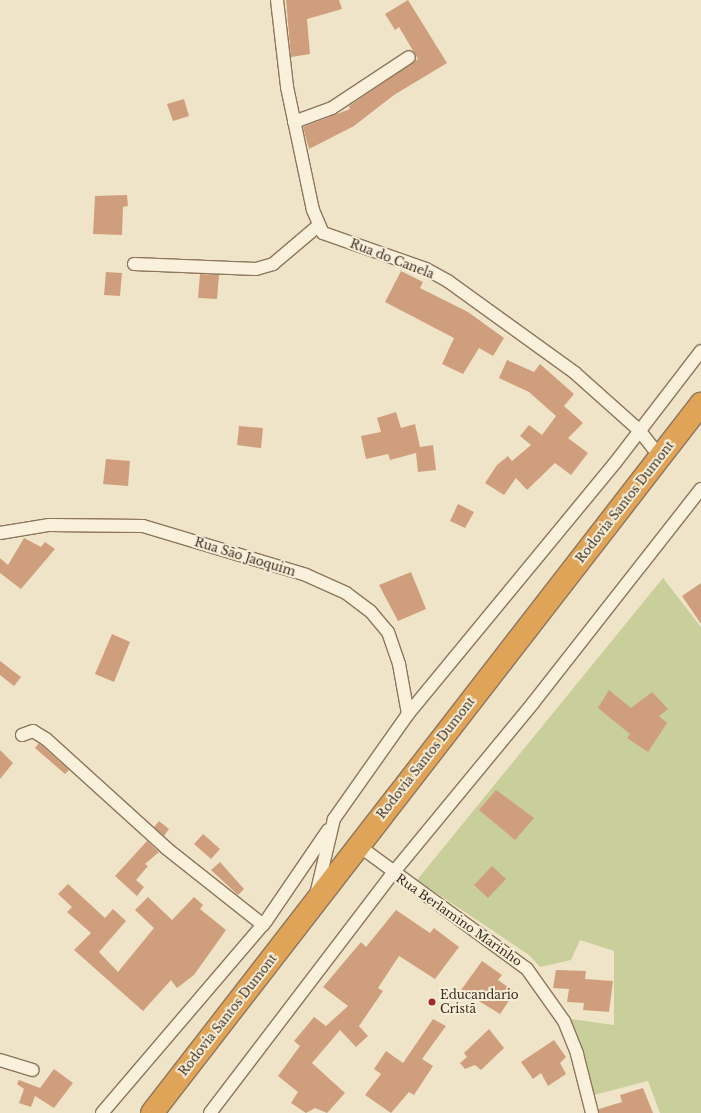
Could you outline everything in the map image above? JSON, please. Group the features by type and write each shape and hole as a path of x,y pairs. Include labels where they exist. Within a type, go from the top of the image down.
{"highway":[{"name":"Rodovia Santos Dumont","path":"152,1113 701,404"}],"street":[{"path":"134,264 256,269 273,264 318,226 294,122 277,0"},
{"path":"294,122 332,108 409,57"},
{"name":"Rua do Canela","path":"318,226 323,233 426,269 449,282 575,373 639,430 660,457"},
{"path":"102,1113 262,925 310,860 334,819 408,714 639,430 701,351"},
{"path":"210,1113 393,873 538,697 701,489"},
{"name":"Rua São Jaoquim","path":"0,533 49,525 144,526 306,575 346,593 371,612 388,632 399,664 408,714"},
{"path":"22,735 33,731 46,738 166,848 262,925"},
{"path":"314,904 334,819"},
{"name":"Rua Berlamino Marinho","path":"358,846 393,873 494,943 538,981 564,1021 577,1054 592,1113"},
{"path":"0,1060 33,1070"}],"green space":[{"path":"663,578 701,627 701,1113 660,1113 648,1081 594,1095 571,1019 614,1025 614,951 580,940 571,960 540,967 529,955 417,880"}],"building":[{"path":"286,0 339,0 342,9 307,19 310,54 291,57"},
{"path":"408,0 447,63 394,95 354,126 309,149 303,127 350,109 349,106 418,59 399,27 395,30 385,14"},
{"path":"184,99 189,116 173,121 167,104"},
{"path":"127,195 128,206 123,207 122,235 93,234 95,196"},
{"path":"401,271 423,282 420,288 468,312 504,338 493,356 479,348 463,374 442,364 454,338 385,302"},
{"path":"106,272 122,273 120,296 104,295"},
{"path":"200,274 219,275 217,299 198,298"},
{"path":"507,360 534,372 540,364 574,394 564,406 583,423 568,438 588,453 571,475 555,463 527,490 516,478 504,495 485,483 497,465 508,456 512,461 531,445 520,436 529,425 542,435 556,416 529,392 499,378"},
{"path":"396,412 401,428 415,424 420,447 433,445 436,470 418,472 416,453 390,460 388,454 366,459 361,436 381,432 377,418"},
{"path":"239,426 263,428 261,448 237,445"},
{"path":"106,459 130,461 128,486 103,484"},
{"path":"458,504 474,512 465,528 450,521"},
{"path":"24,538 41,547 45,542 55,549 21,589 0,573 0,558 8,565"},
{"path":"411,572 426,609 398,621 379,585"},
{"path":"701,583 701,624 682,596"},
{"path":"112,634 130,642 114,682 95,674"},
{"path":"0,661 21,677 14,686 0,675"},
{"path":"609,690 631,708 652,692 668,709 659,716 667,723 648,752 627,738 630,734 598,708"},
{"path":"39,743 69,770 65,774 35,748"},
{"path":"0,750 13,763 0,779"},
{"path":"496,790 534,818 515,840 479,810"},
{"path":"159,821 169,829 164,836 154,827"},
{"path":"203,834 220,849 211,859 194,844"},
{"path":"147,841 159,852 145,864 148,866 136,880 144,887 137,896 115,876"},
{"path":"220,862 244,889 238,895 211,870"},
{"path":"492,866 506,879 488,898 474,885"},
{"path":"68,884 105,918 113,909 126,921 99,952 118,972 154,928 135,910 148,897 172,920 194,897 203,905 200,909 226,930 194,975 177,988 171,980 143,1011 74,950 91,933 67,912 72,907 58,894"},
{"path":"396,910 430,933 434,928 459,947 435,979 399,956 378,988 383,991 359,1026 368,1036 356,1047 340,1030 312,1063 345,1093 327,1113 315,1108 306,1113 291,1103 298,1092 278,1076 300,1046 294,1041 314,1017 326,1026 348,1006 323,987 361,942 366,947"},
{"path":"482,961 502,975 498,980 515,992 500,1014 461,990"},
{"path":"556,970 586,971 585,979 613,981 609,1012 583,1010 584,1003 567,1002 569,989 553,988"},
{"path":"433,1019 446,1026 422,1059 433,1066 414,1095 409,1092 391,1113 365,1095 381,1074 374,1069 386,1051 403,1063"},
{"path":"489,1029 504,1048 481,1070 475,1065 465,1069 460,1063 467,1057 464,1053"},
{"path":"554,1040 566,1057 560,1063 566,1074 548,1086 541,1073 533,1079 521,1062"},
{"path":"54,1069 73,1083 54,1108 35,1096 31,1107 19,1103 24,1089 17,1084 19,1080 40,1088"},
{"path":"643,1088 653,1113 599,1113 599,1109 622,1102 620,1095"}],"place":[{"name":"Educandario Cristã","path":"432,1002"}]}
